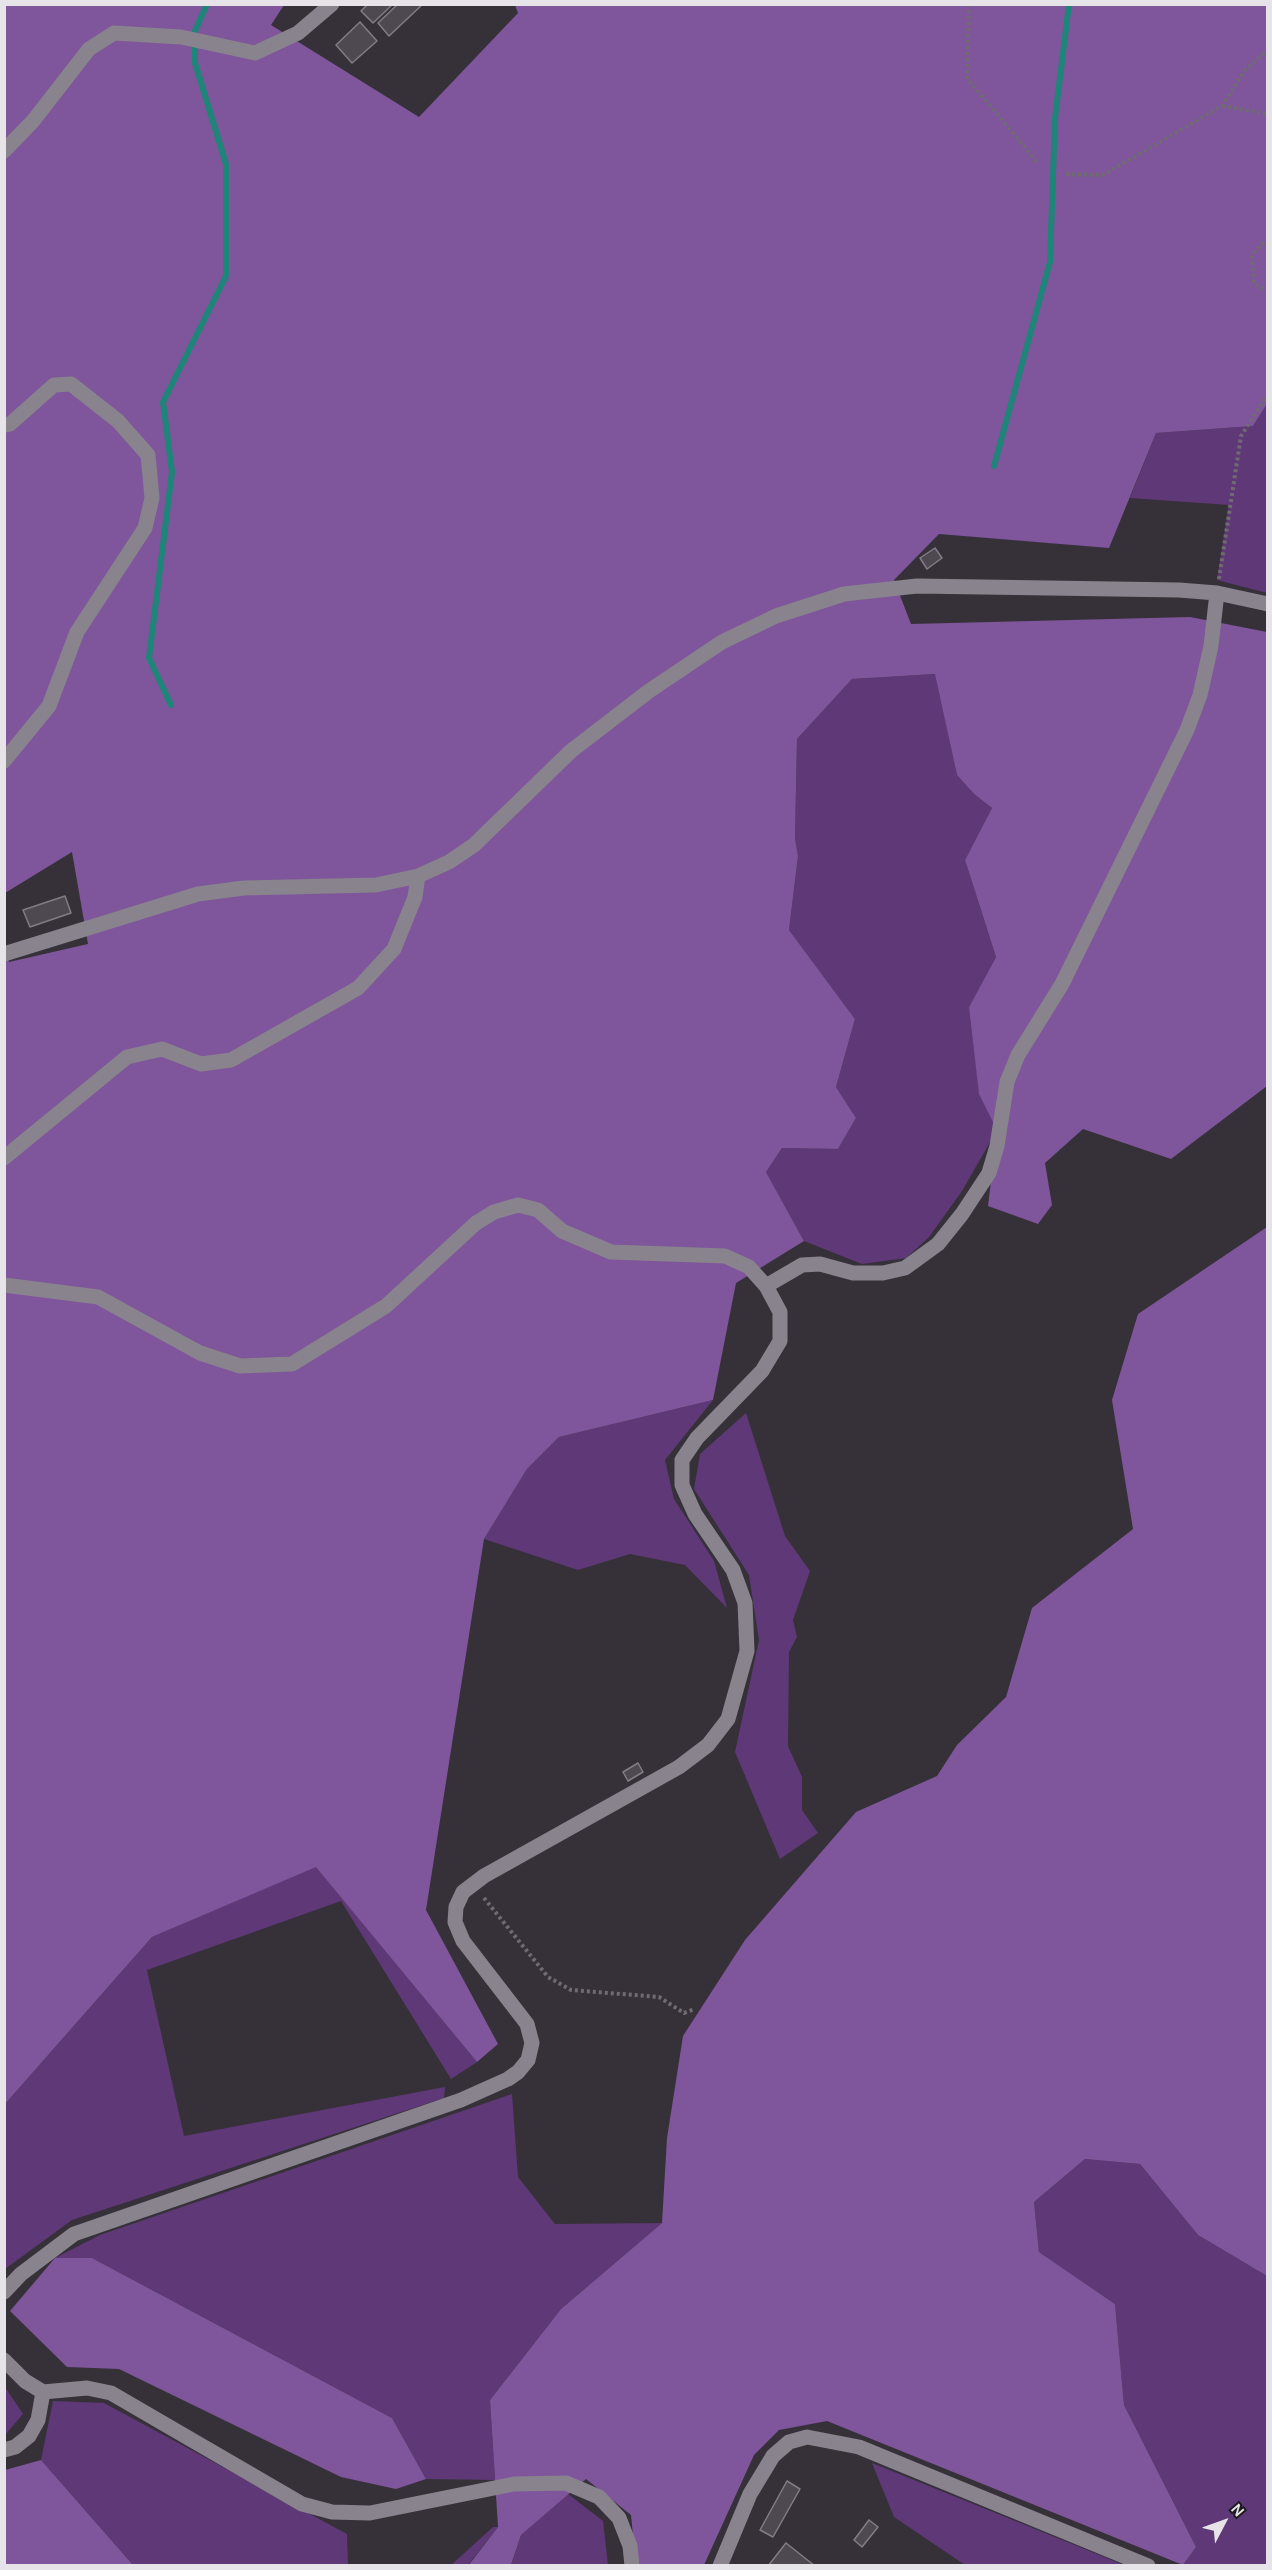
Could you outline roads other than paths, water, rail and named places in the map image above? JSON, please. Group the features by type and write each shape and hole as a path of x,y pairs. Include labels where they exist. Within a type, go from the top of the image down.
{"street":[{"path":"4,151 33,121 89,49 114,33 181,37 255,53 298,33 332,4"},
{"path":"4,425 10,424 54,386 71,384 118,421 148,455 152,498 145,528 77,632 49,706 4,761"},
{"path":"4,954 198,894 244,888 376,885 418,876 449,862 474,845 571,751 650,691 722,642 776,616 844,594 917,586 1179,590 1216,593 1268,604"},
{"path":"766,1286 802,1265 820,1264 853,1273 883,1273 905,1268 924,1257 938,1244 962,1214 989,1173 998,1146 1007,1082 1017,1055 1062,984 1187,730 1202,686 1210,646 1216,593"},
{"path":"4,1158 127,1057 162,1049 201,1064 231,1060 357,988 394,948 415,897 418,876"},
{"path":"4,1285 98,1297 200,1353 240,1366 292,1364 386,1306 476,1222 494,1212 518,1205 538,1210 562,1231 611,1252 725,1256 750,1267 766,1286 780,1312 780,1341 762,1371 697,1438 682,1460 682,1485 695,1514 734,1570 745,1604 747,1651 728,1719 708,1745 679,1767 484,1876 463,1892 456,1907 455,1922 463,1941 527,2025 532,2043 528,2060 518,2072 508,2079 460,2100 74,2234 21,2274 4,2292"},
{"path":"4,2360 25,2381 43,2392 87,2388 111,2393 302,2504 332,2512 370,2513 514,2484 566,2483 598,2498 620,2518 630,2546 632,2565"},
{"path":"4,2450 15,2447 29,2436 38,2420 43,2392"},
{"path":"720,2565 750,2494 773,2456 789,2442 807,2437 859,2447 1148,2565"}],"waterway":[{"path":"171,705 149,658 172,472 163,402 226,276 226,164 195,63 195,31 207,4"},
{"path":"994,466 1050,262 1055,118 1069,4"}]}
